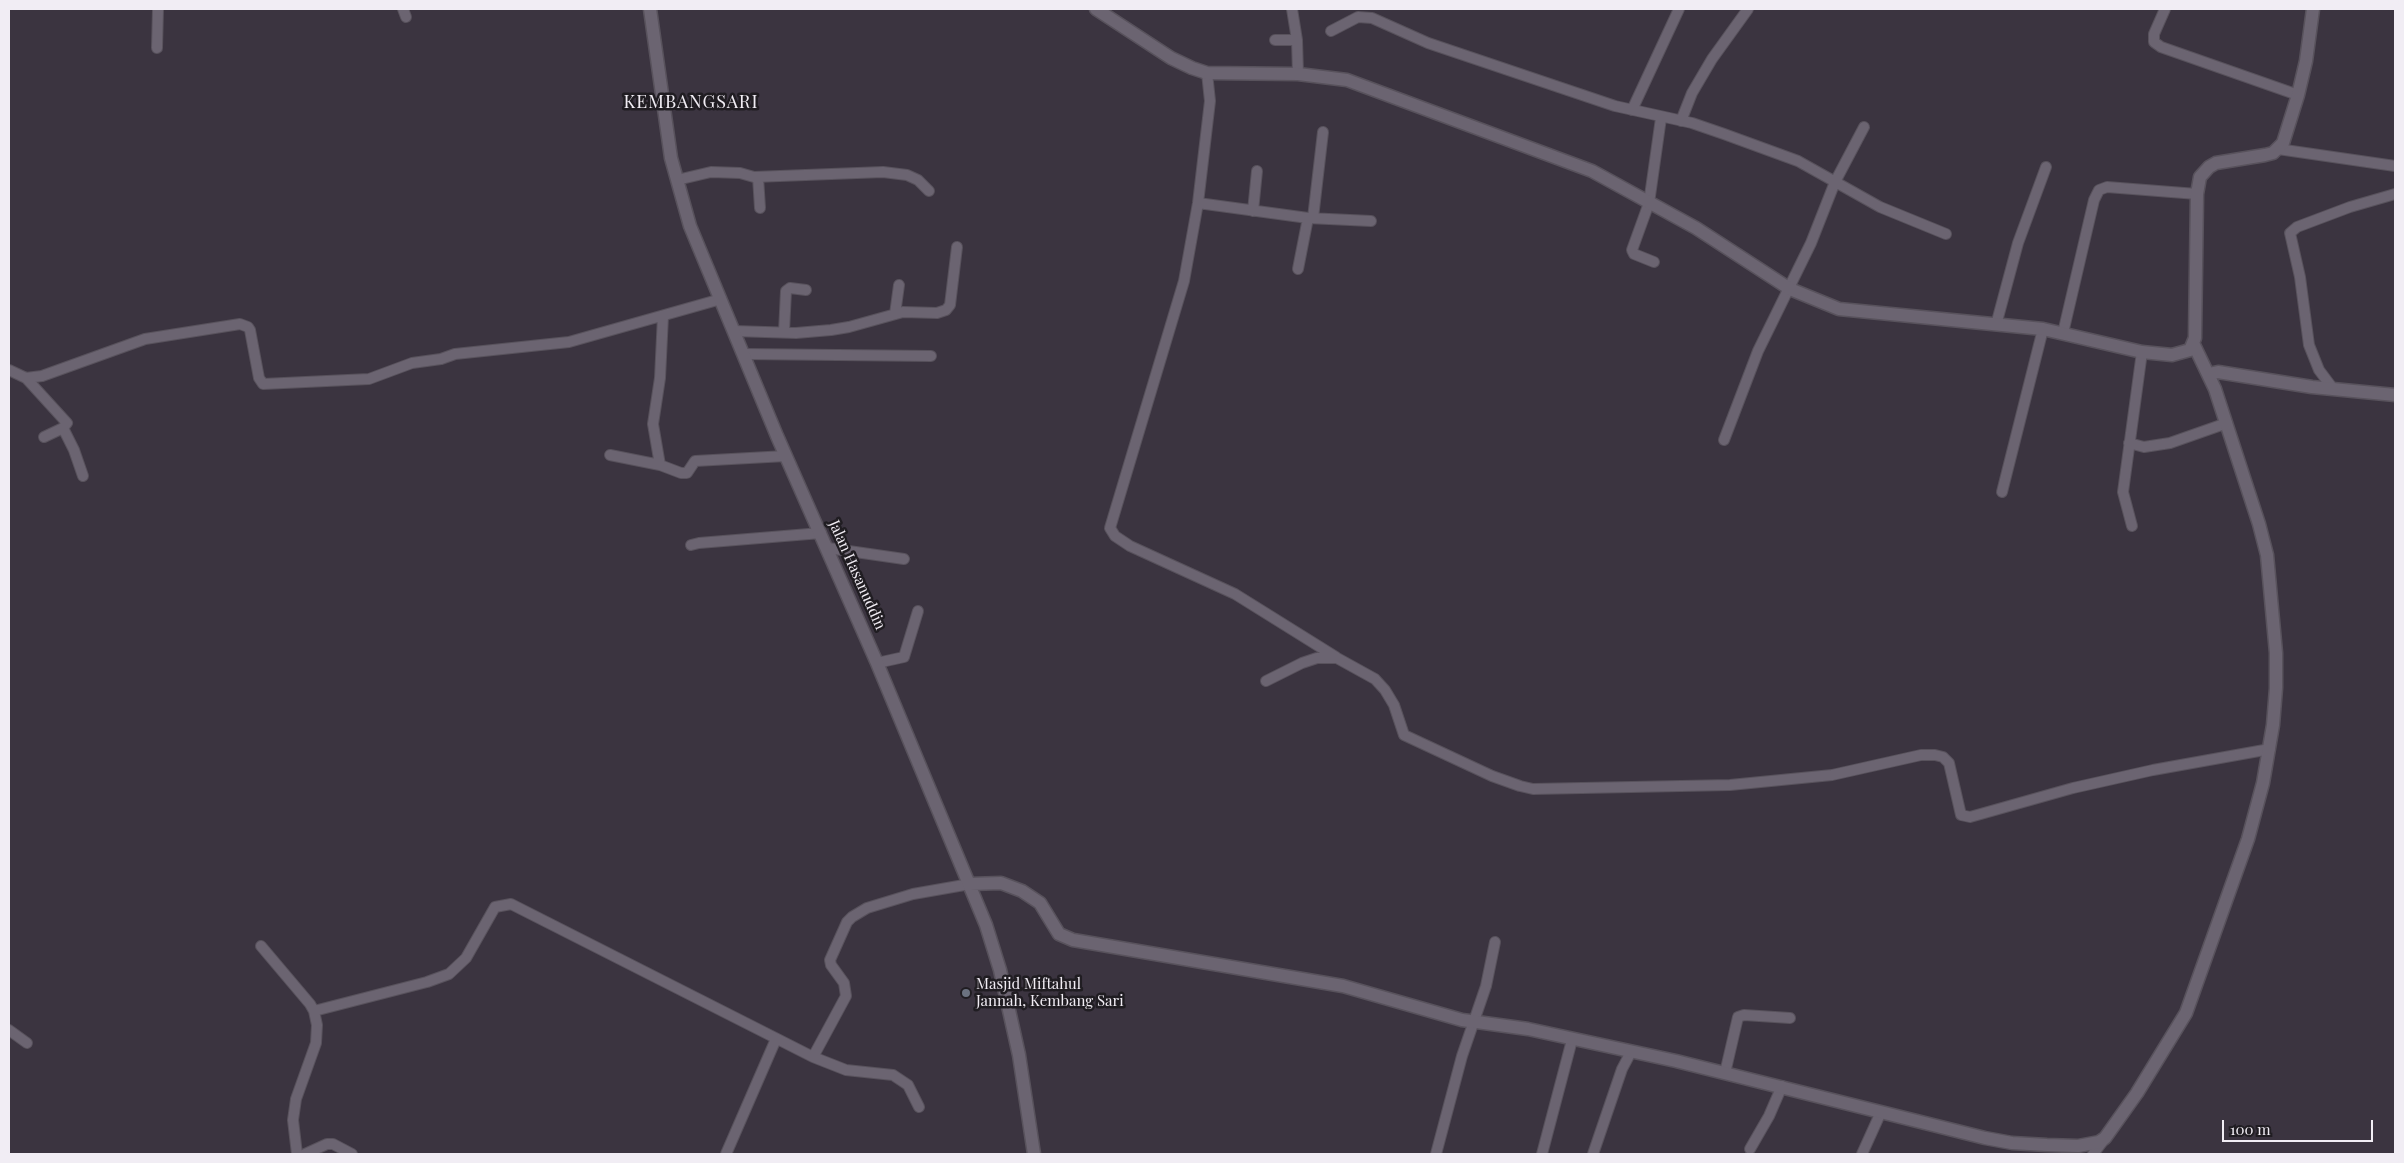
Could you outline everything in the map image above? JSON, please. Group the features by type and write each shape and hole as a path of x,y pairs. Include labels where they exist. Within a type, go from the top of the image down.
{"street":[{"path":"157,48 158,9"},
{"name":"Jalan Hasanuddin","path":"650,9 671,158 690,226 786,456 828,548 970,884 1000,970 1022,1074 1034,1154"},
{"path":"1096,9 1171,58 1208,73 1298,74 1358,83 1592,172 1696,228 1788,287 1822,303 1851,312 2043,329 2142,352 2172,355 2186,352 2194,345"},
{"path":"1292,9 1297,40 1298,74"},
{"path":"1632,110 1680,9"},
{"path":"1681,121 1692,93 1712,60 1748,9"},
{"path":"2165,9 2154,34 2154,42 2161,47 2298,95"},
{"path":"2094,1154 2137,1093 2186,1013 2248,839 2270,750 2276,680 2272,600 2266,555 2259,524 2226,423 2209,374 2194,345 2196,324 2197,194 2200,177 2209,167 2216,163 2265,155 2278,149 2286,138 2306,60 2313,9"},
{"path":"1331,31 1358,17 1372,18 1428,43 1632,110 1681,121 1724,134 1798,161 1880,208 1946,234"},
{"path":"1275,40 1297,40"},
{"path":"1208,73 1210,101 1198,204 1184,281 1110,528 1114,536 1125,543 1235,594 1337,658 1375,679 1385,690 1394,706 1404,734 1492,776 1533,789 1730,785 1832,775 1921,755 1935,755 1943,757 1950,763 1962,815 1970,817 2091,784 2162,768 2270,750"},
{"path":"1654,262 1634,254 1632,250 1649,203 1662,118"},
{"path":"1724,440 1758,350 1788,287 1812,243 1835,182 1864,127"},
{"path":"1298,269 1311,218 1323,132"},
{"path":"2278,149 2395,166"},
{"path":"1996,325 2018,243 2046,167"},
{"path":"1253,210 1257,171"},
{"path":"677,180 712,172 740,173 758,177 883,172 907,175 918,180 929,191"},
{"path":"758,177 760,208"},
{"path":"2063,333 2094,200 2099,190 2107,187 2197,194"},
{"path":"2334,390 2320,370 2310,345 2304,300 2290,233 2297,227 2350,206 2395,194"},
{"path":"1198,204 1311,218 1371,221"},
{"path":"734,331 784,332 841,329 911,310 937,313 946,310 950,305 957,247"},
{"path":"895,314 899,285"},
{"path":"784,332 786,290 790,288 806,290"},
{"path":"26,378 42,376 145,339 240,324 248,327 250,330 259,378 263,384 369,379 419,362 441,359 455,354 569,342 721,299"},
{"path":"660,465 653,424 660,378 663,316"},
{"path":"2002,492 2043,329"},
{"path":"2132,526 2123,492 2142,352"},
{"path":"744,354 931,356"},
{"path":"9,370 26,378 65,419 66,423 63,428 44,437"},
{"path":"2209,374 2218,372 2334,390 2395,395"},
{"path":"2129,442 2144,447 2170,444 2226,423"},
{"path":"63,428 74,450 83,476"},
{"path":"610,455 660,465 687,473 694,461 786,456"},
{"path":"691,546 698,542 821,533"},
{"path":"828,548 904,559"},
{"path":"879,667 904,658 918,611"},
{"path":"1266,681 1302,662 1317,658 1337,658"},
{"path":"813,1057 846,996 844,983 831,965 830,960 847,922 852,917 867,908 913,894 970,884 1001,883 1022,891 1040,904 1060,934 1073,940 1318,981 1474,1021 1528,1028 1572,1040 1725,1072 1881,1112 2012,1142 2078,1146 2102,1141"},
{"path":"314,1011 449,974 466,958 495,907 511,904 813,1057 846,1070 893,1075 908,1085 919,1107"},
{"path":"1436,1154 1462,1056 1486,986 1495,942"},
{"path":"261,946 314,1011 317,1036 296,1098 293,1120 296,1154"},
{"path":"1725,1072 1738,1017 1744,1014 1790,1018"},
{"path":"9,1030 27,1043"},
{"path":"726,1154 776,1039"},
{"path":"1542,1154 1572,1040"},
{"path":"1594,1154 1619,1075 1631,1052"},
{"path":"1750,1149 1782,1086"},
{"path":"1862,1154 1881,1112"},
{"path":"305,1154 327,1144 333,1144 352,1154"}],"place":[{"name":"Masjid Miftahul Jannah, Kembang Sari","path":"966,993"}],"district":[{"name":"KEMBANGSARI","path":"691,102"}]}
